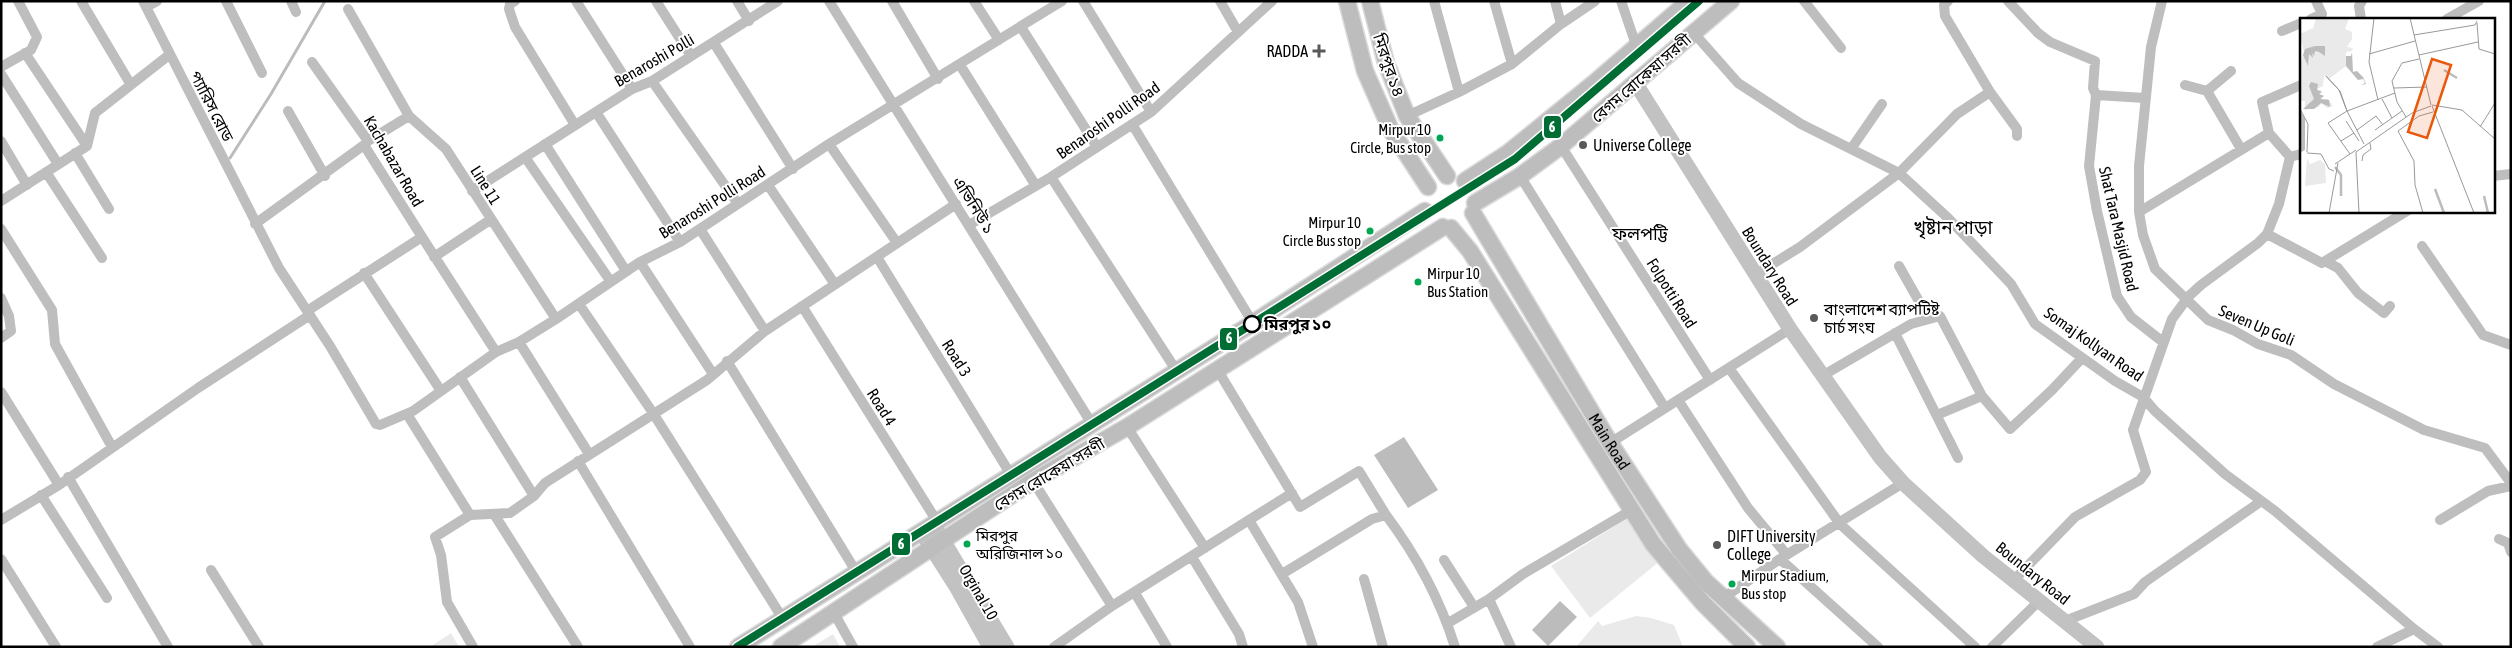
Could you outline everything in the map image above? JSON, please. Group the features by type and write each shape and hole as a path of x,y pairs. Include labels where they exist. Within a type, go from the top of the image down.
{"main road":[{"path":"1347,1 1365,70 1391,130 1428,187"},
{"name":"মিরপুর ১৪","path":"1370,1 1386,63 1407,116 1447,176"},
{"name":"বেগম রোকেয়া সরণী","path":"1465,181 1508,153 1593,84 1689,1"},
{"name":"বেগম রোকেয়া সরণী","path":"1474,208 1561,146 1731,1"},
{"path":"1447,176 1465,181 1473,191 1474,208 1467,221 1447,227 1429,218 1425,211 1424,194 1433,182 1447,176"},
{"name":"Main Road","path":"1474,208 1610,442 1679,549 1723,598 1777,647"},
{"name":"বেগম রোকেয়া সরণী","path":"781,647 834,613 934,537 1011,475 1253,323 1425,211"},
{"name":"বেগম রোকেয়া সরণী","path":"738,647 857,573 934,537 1127,427 1447,227"},
{"name":"Main Road","path":"1447,227 1470,251 1630,511 1662,557 1703,603 1747,647"}],"street":[{"path":"1,66 31,50 37,38 18,1"},
{"path":"81,1 131,84"},
{"path":"144,4 157,1"},
{"path":"226,1 262,73"},
{"path":"291,1 296,12"},
{"path":"576,1 632,89"},
{"path":"656,1 690,56"},
{"path":"737,1 749,21"},
{"name":"Benaroshi Polli","path":"472,191 632,89 652,81 778,1"},
{"name":"এভিনিউ ১","path":"829,1 1092,424"},
{"path":"892,1 938,79"},
{"path":"974,1 999,40"},
{"path":"1220,1 1238,32"},
{"name":"Benaroshi Polli Road","path":"969,225 1051,177 1151,112 1272,1"},
{"path":"1434,1 1460,92"},
{"path":"1494,1 1512,64"},
{"path":"1554,1 1561,24"},
{"path":"1407,116 1460,92 1512,64 1561,24 1595,1"},
{"path":"1621,1 1636,45"},
{"path":"1804,1 1841,48"},
{"path":"1948,1 1944,5 1945,16 1990,92 2017,129 2016,136"},
{"name":"Shat Tara Masjid Road","path":"2008,1 2038,33 2050,42 2095,61 2093,88 2096,95 2089,166 2097,211 2117,296 2131,317 2163,342"},
{"name":"Seven Up Goli","path":"2162,1 2151,47 2139,166 2139,212 2145,246 2155,269 2208,320 2233,330 2258,344 2291,355 2334,384 2424,430 2485,448 2511,485 2488,491 2440,520"},
{"path":"2313,18 2322,14 2316,1"},
{"path":"2361,18 2359,6 2362,1"},
{"path":"2449,18 2478,1"},
{"name":"Benaroshi Polli Road","path":"376,424 384,424 407,414 496,352 519,342 640,262 680,242 829,144 1021,28 1060,2"},
{"path":"1086,2 1151,112"},
{"path":"513,3 509,9 515,27 575,125"},
{"name":"প্যারিস রোড","path":"144,4 279,268 376,424"},
{"name":"Line 11","path":"348,9 409,116 446,149 490,220 556,319"},
{"path":"2282,31 2300,23"},
{"path":"1021,28 1097,147"},
{"name":"Somaj Kollyan Road","path":"1693,32 1738,83 1801,124 1899,173 1948,218 2011,284 2035,324 2082,358 2144,397 2154,411 2225,474 2438,647"},
{"path":"714,43 793,169"},
{"path":"25,53 87,146"},
{"path":"1,201 87,146 95,113 169,55"},
{"name":"Kachabazar Road","path":"312,62 366,143 434,257 496,352"},
{"path":"960,65 1036,186"},
{"path":"2207,91 2231,71"},
{"path":"1,74 58,164"},
{"path":"652,81 738,204"},
{"name":"Boundary Road","path":"1636,84 1790,329 1880,457 1903,483 1984,556 2096,646"},
{"path":"2185,85 2207,91 2241,149"},
{"path":"2290,157 2269,133 2262,102 2300,85"},
{"path":"1755,275 1800,247 1899,173 1957,114 1990,92"},
{"path":"2096,95 2145,98"},
{"path":"1851,149 1882,104"},
{"path":"288,111 325,176"},
{"path":"596,112 680,242"},
{"path":"255,224 325,176 366,143 409,116"},
{"path":"1132,124 1253,323"},
{"path":"2139,212 2269,133"},
{"path":"1,141 27,185"},
{"path":"545,144 626,271"},
{"path":"829,144 897,243"},
{"name":"Folpotti Road","path":"1561,146 1710,380"},
{"path":"75,154 109,208"},
{"path":"2290,157 2300,154"},
{"path":"526,157 611,282"},
{"path":"2014,580 2075,517 2140,480 2146,472 2133,430 2172,319 2201,284 2258,243 2267,234 2279,204 2290,157"},
{"path":"46,172 102,258"},
{"path":"2494,174 2511,174"},
{"path":"1520,176 1665,408"},
{"path":"1051,177 1176,370"},
{"path":"768,185 834,283"},
{"path":"473,647 447,602 441,555 435,537 470,515 510,513 534,496 545,483 707,380 765,331 834,283 877,257 956,204"},
{"path":"2267,234 2322,263 2404,212"},
{"path":"434,257 490,220"},
{"path":"1,229 52,310 55,344 112,447"},
{"path":"700,229 765,331"},
{"path":"1,520 59,485 364,274 422,237"},
{"path":"2422,246 2483,335 2511,345"},
{"name":"Road 3","path":"877,257 1011,475"},
{"path":"2325,261 2338,268 2358,293 2384,313 2390,306"},
{"path":"640,262 713,374"},
{"path":"1900,266 1929,320"},
{"path":"364,274 441,391"},
{"path":"1,298 9,316 11,331 1,338"},
{"path":"579,304 653,413 783,619"},
{"name":"Road 4","path":"802,306 934,537"},
{"path":"1822,376 1894,333 1912,324 1940,316 1982,396 2010,429 2052,390 2082,358"},
{"path":"1610,442 1790,329"},
{"path":"1894,333 1958,458"},
{"path":"519,342 590,454"},
{"path":"728,361 857,573"},
{"path":"1729,368 1840,524 1975,647"},
{"path":"1217,369 1300,507 1359,471 1386,515 1411,548 1448,623 1455,647"},
{"path":"460,377 534,496"},
{"path":"1,392 59,485"},
{"path":"1937,415 1982,396"},
{"path":"1678,400 1748,508 1783,557 1878,647"},
{"path":"407,414 470,515"},
{"path":"1127,427 1205,548"},
{"path":"578,461 690,647"},
{"path":"68,477 168,647"},
{"path":"1033,481 1112,606"},
{"path":"1723,598 1783,557 1840,524 1903,483"},
{"path":"1054,647 1066,644 1112,606 1292,493"},
{"path":"41,496 107,598"},
{"path":"2065,622 2134,594 2145,582 2260,502"},
{"path":"1448,623 1489,599 1523,574 1630,511"},
{"path":"494,514 578,647"},
{"path":"1282,574 1372,519 1386,515"},
{"path":"1249,520 1298,602 1313,647"},
{"path":"934,537 1007,647"},
{"name":"Orginal 10","path":"934,537 990,647"},
{"path":"2500,539 2508,543 2511,552"},
{"path":"1192,557 1239,634 1243,647"},
{"path":"1,559 56,647"},
{"path":"1444,560 1474,607"},
{"path":"211,570 259,647"},
{"path":"1364,579 1383,647"},
{"path":"1135,593 1167,647"},
{"path":"1489,599 1511,647"},
{"path":"1992,647 2039,601"},
{"path":"834,613 853,647"},
{"path":"2377,647 2414,629"}],"shaded area":[{"path":"1404,437 1438,490 1408,508 1374,455"},
{"path":"1629,517 1660,561 1590,618 1551,566"},
{"path":"1560,601 1577,617 1548,646 1532,630"},
{"path":"1636,616 1651,618 1674,625 1683,647 1576,647 1598,621 1602,626"},
{"path":"451,633 459,647 430,647"},
{"path":"833,634 840,647 812,647"}],"waterway":[{"path":"230,158 271,94 325,1"}],"transit line":[{"name":"6","path":"737,647 1515,159 1699,1"}],"place":[{"name":"RADDA","path":"1319,51"},
{"name":"Mirpur 10 Circle, Bus stop","path":"1440,138"},
{"name":"Universe College","path":"1583,145"},
{"name":"Mirpur 10 Circle Bus stop","path":"1370,231"},
{"name":"Mirpur 10 Bus Station","path":"1418,282"},
{"name":"বাংলাদেশ ব্যাপটিষ্ট চার্চ সংঘ","path":"1814,318"},
{"name":"মিরপুর ১০","path":"1252,324"},
{"name":"মিরপুর অরিজিনাল ১০","path":"967,544"},
{"name":"DIFT University College","path":"1717,545"},
{"name":"Mirpur Stadium, Bus stop","path":"1732,584"}],"district":[{"name":"খৃষ্টান পাড়া","path":"1953,227"},
{"name":"ফলপট্টি","path":"1640,234"}]}
